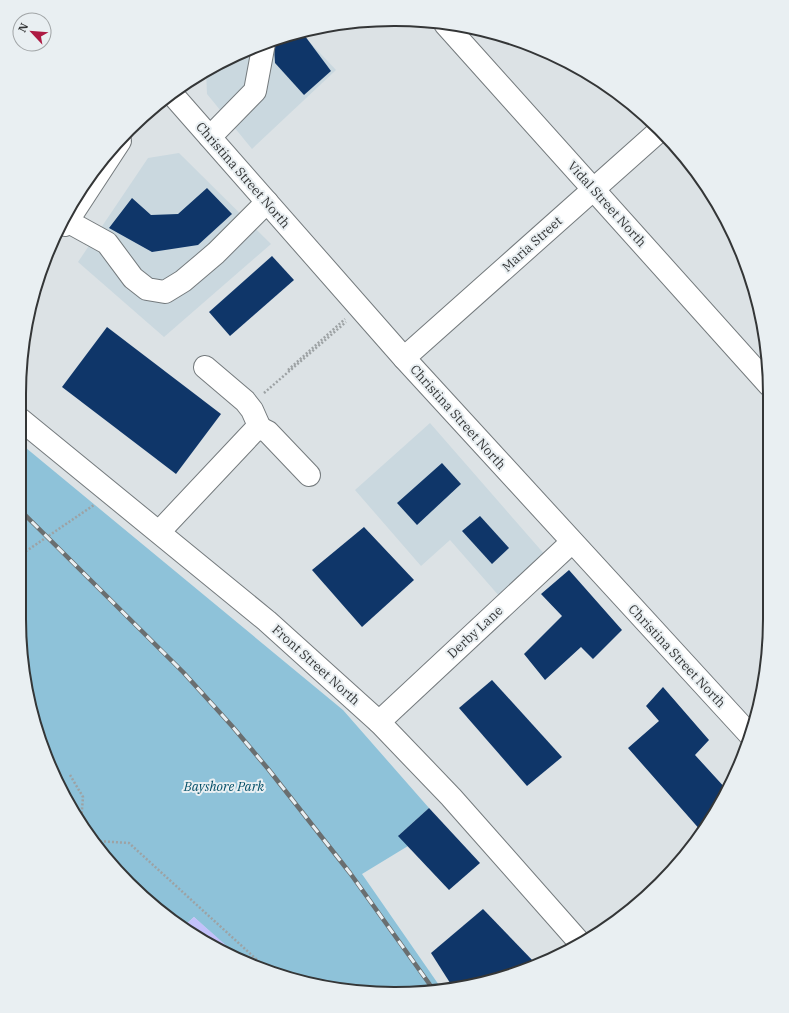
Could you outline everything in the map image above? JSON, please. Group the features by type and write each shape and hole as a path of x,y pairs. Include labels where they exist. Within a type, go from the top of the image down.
{"street":[{"name":"Vidal Street North","path":"451,30 762,378"},
{"path":"210,137 255,91 263,51"},
{"name":"Christina Street North","path":"176,98 404,358 745,730"},
{"name":"Maria Street","path":"404,358 655,134"},
{"path":"69,222 107,243 134,278 147,289 165,292 183,281 216,253 267,202"},
{"path":"205,367 245,401 252,410 260,428 268,432 309,475"},
{"name":"Front Street North","path":"26,424 267,621 379,722 451,798 577,939"},
{"path":"159,532 254,431 260,428"},
{"name":"Derby Lane","path":"379,722 572,542"}],"path":[{"path":"263,393 359,306"},
{"path":"26,551 97,502"},
{"path":"70,774 83,798 82,813"},
{"path":"101,841 129,843 258,961"}],"shaded area":[{"path":"305,37 336,70 252,149 207,94 206,77 210,75 253,54"},
{"path":"179,153 271,244 164,337 78,262 148,158"},
{"path":"430,423 546,556 500,597 450,540 421,566 355,490"},
{"path":"194,917 228,947 210,938 187,923"}],"green space":[{"name":"Bayshore Park","path":"26,448 343,710 429,808 399,835 408,846 362,874 438,984 394,987 370,986 346,984 299,974 253,959 226,946 194,917 187,923 170,911 152,896 117,861 102,843 75,803 54,760 39,714 29,667 26,618"}],"building":[{"path":"306,37 331,71 304,95 275,63 274,47"},
{"path":"207,188 232,214 198,245 152,252 109,228 132,198 151,215 178,214"},
{"path":"272,256 294,280 230,336 209,312"},
{"path":"107,327 221,414 176,474 62,387"},
{"path":"442,463 461,484 417,525 397,503"},
{"path":"480,516 509,548 492,564 462,531"},
{"path":"364,527 414,580 362,627 312,570"},
{"path":"569,570 622,630 593,659 581,647 545,680 524,654 562,616 541,594"},
{"path":"492,680 562,757 527,786 459,708"},
{"path":"663,687 709,740 695,755 723,785 714,803 698,827 628,748 659,721 646,706"},
{"path":"429,808 480,863 449,890 398,836"},
{"path":"483,909 532,960 490,974 450,983 431,953"}],"railway":[{"path":"26,516 183,672 232,726 269,770 350,873 430,985"}]}
